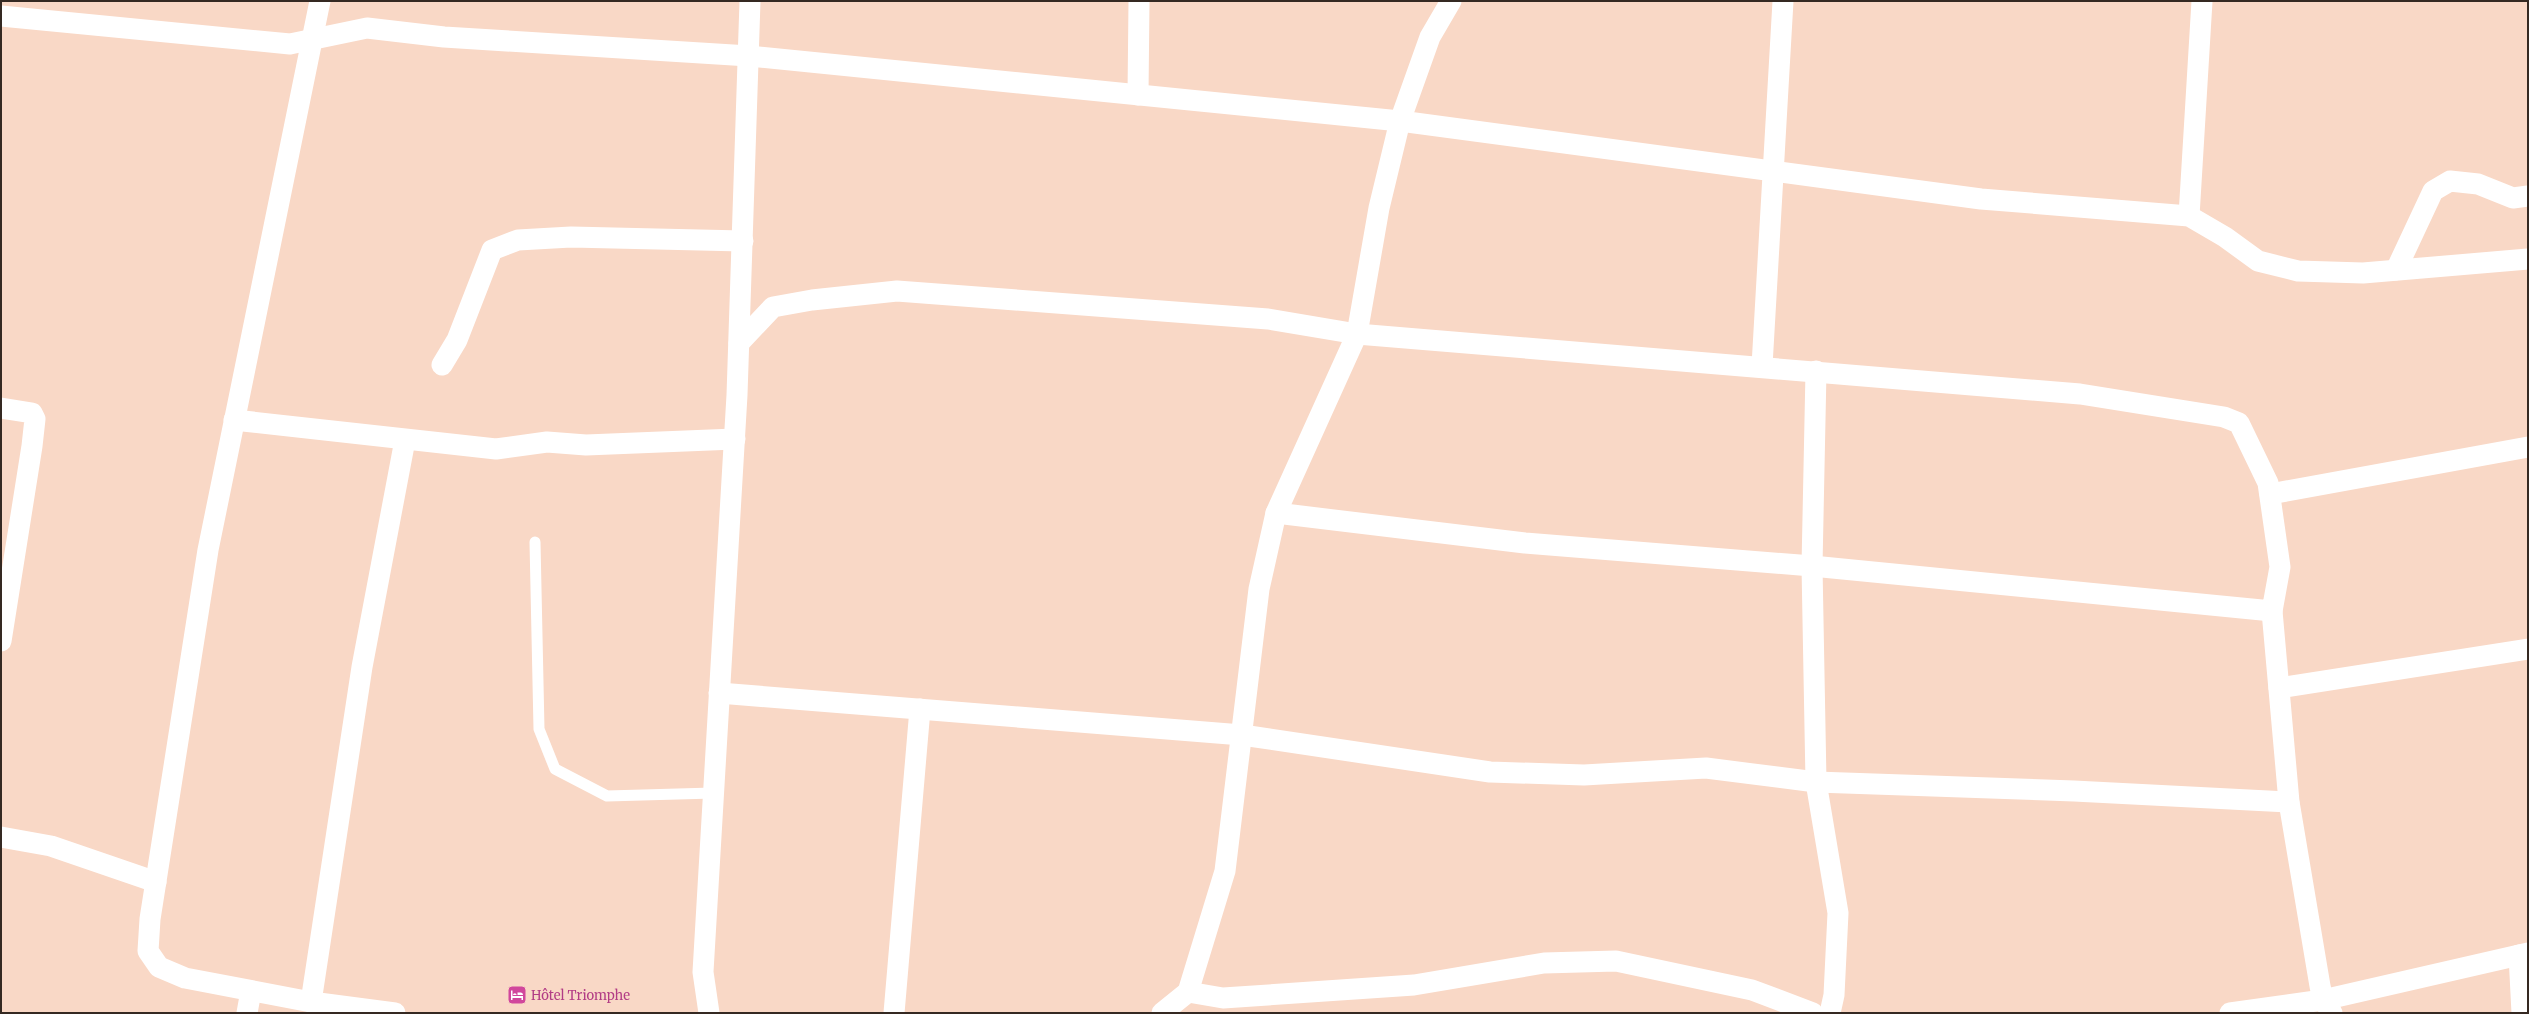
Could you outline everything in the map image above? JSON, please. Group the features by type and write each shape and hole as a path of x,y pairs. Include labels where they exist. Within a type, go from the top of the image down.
{"street":[{"path":"320,1 208,550 156,882 148,951 159,967 185,978 310,1002 395,1013"},
{"path":"709,1013 703,972 735,438 743,241 750,1"},
{"path":"1138,95 1139,1"},
{"path":"1162,1013 1188,992 1225,871 1259,589 1276,513 1357,334 1379,208 1400,121 1430,36 1451,1"},
{"path":"1762,366 1783,1"},
{"path":"2189,216 2202,1"},
{"path":"1,16 290,44 312,38 367,28 444,37 749,56 1400,121 1981,199 2189,216 2225,237 2258,261 2298,271 2363,272 2528,259"},
{"path":"2396,270 2433,191 2450,181 2478,184 2513,198 2528,196"},
{"path":"442,365 457,340 492,250 518,240 571,237 743,241"},
{"path":"739,343 773,308 812,300 897,291 1268,319 1357,334 1762,366 2080,394 2224,417 2239,423 2268,483 2270,494 2280,567 2272,611 2289,802 2328,1006"},
{"path":"1816,371 1812,566 1816,782 1838,913 1834,995 1830,1013"},
{"path":"1,408 32,413 35,419 1,641"},
{"path":"234,420 496,449 547,442 586,445 735,438"},
{"path":"310,1002 362,667 405,440"},
{"path":"2270,494 2528,447"},
{"path":"1276,513 1525,544 1812,566 2272,611"},
{"path":"2279,688 2528,649"},
{"path":"719,693 1242,735 1490,772 1584,775 1706,768 1816,782 2074,791 2289,802"},
{"path":"894,1013 920,709"},
{"path":"1,837 51,846 156,882"},
{"path":"2230,1013 2328,1006 2524,954 2522,1013"},
{"path":"1188,992 1222,1005 1414,985 1544,963 1616,961 1752,990 1813,1013"},
{"path":"247,1013 251,991"}],"lane":[{"path":"535,542 539,729 555,769 607,796 714,793"}],"place":[{"name":"Hôtel Triomphe","path":"517,995"}]}
